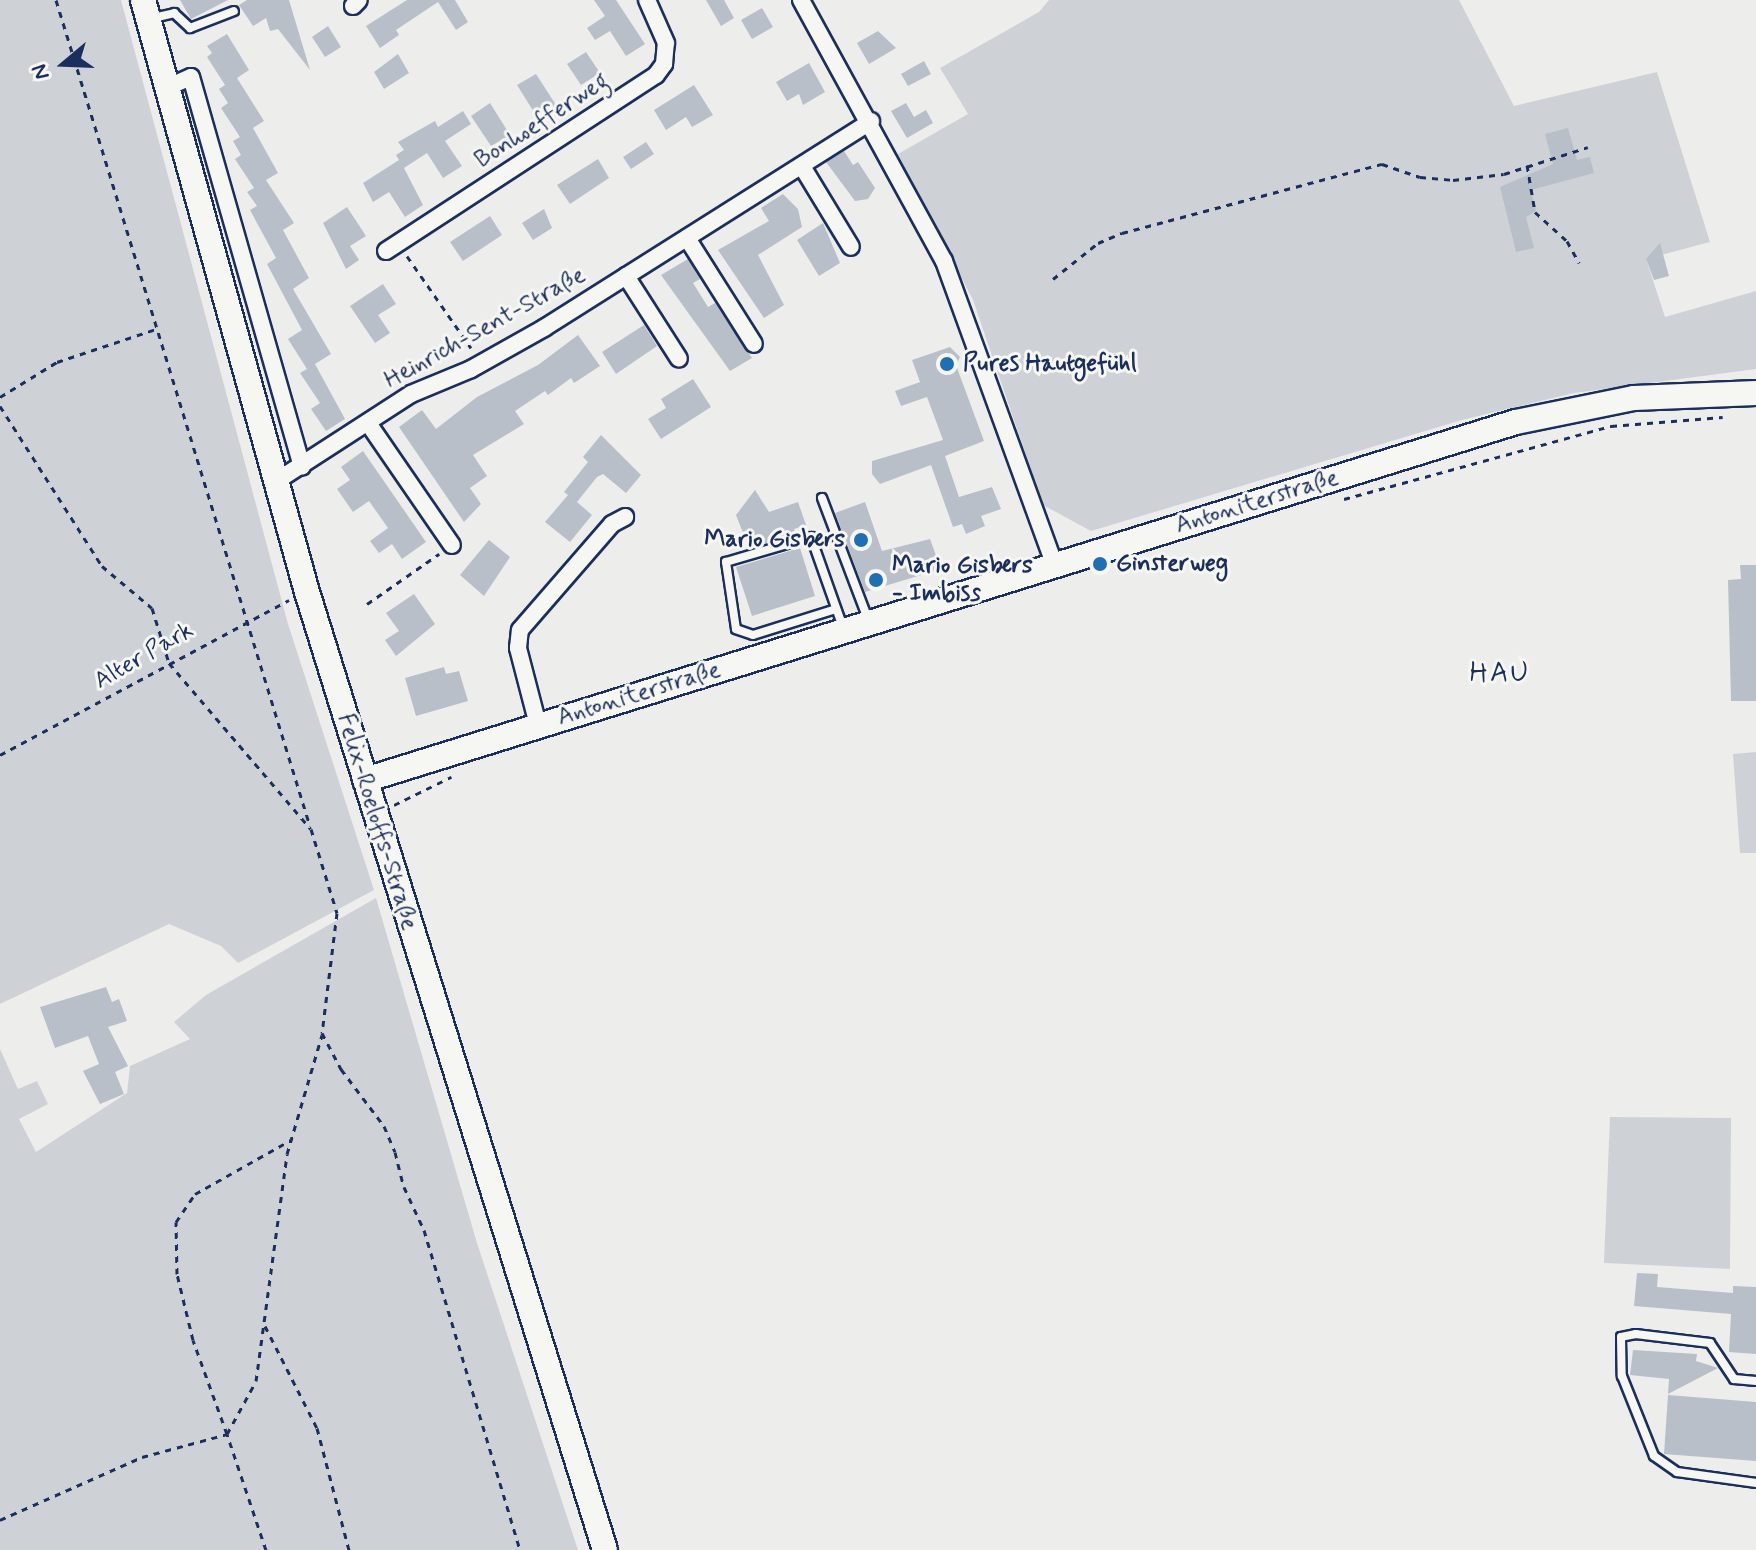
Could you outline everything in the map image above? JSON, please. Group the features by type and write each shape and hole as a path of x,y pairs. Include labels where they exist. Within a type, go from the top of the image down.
{"street":[{"name":"Bonhoefferweg","path":"392,247 656,75 664,64 666,43 647,0"},
{"path":"801,0 871,121 944,261 1055,566"},
{"name":"Felix-Roeloffs-Straße","path":"146,10 307,592 605,1550"},
{"path":"166,88 191,77 302,467"},
{"name":"Heinrich-Sent-Straße","path":"275,482 411,394 471,369 626,276 803,168 871,121"},
{"path":"803,168 851,247"},
{"path":"687,238 754,344"},
{"path":"626,276 679,359"},
{"name":"Antoniterstraße","path":"365,780 538,725 840,620 869,623 1516,422 1634,398 1756,393"},
{"path":"368,423 452,545"},
{"name":"Antoniterstraße","path":"538,725 518,648 520,630 612,524 625,517"}],"lane":[{"path":"146,10 174,13 190,28 234,11"},
{"path":"822,498 869,623"},
{"path":"811,537 840,620 753,635 736,629 726,562 811,537"},
{"path":"1756,1381 1734,1379 1710,1343 1636,1334 1621,1337 1622,1376 1654,1456 1677,1472 1756,1483"}],"path":[{"path":"0,1520 142,1457 227,1434 256,1381 291,1140 322,1033 337,913 244,620 56,0"},
{"path":"1053,279 1098,243 1122,233 1382,164 1420,177 1453,180 1504,174 1527,164 1588,147"},
{"path":"1527,164 1535,212 1567,241 1579,263"},
{"path":"392,247 471,349 471,369"},
{"path":"0,397 57,362 158,329"},
{"path":"0,406 102,566 152,608 169,663 311,829"},
{"path":"1333,502 1611,426 1726,417"},
{"path":"367,604 452,545"},
{"name":"Alter Park","path":"0,755 244,620 307,592"},
{"path":"391,808 405,796 460,773"},
{"path":"322,1033 341,1069 384,1126 395,1152 404,1187 424,1230 520,1550"},
{"path":"266,1550 193,1340 177,1274 176,1222 195,1194 291,1140"},
{"path":"264,1324 317,1428 349,1550"}],"shaded area":[{"path":"0,0 121,0 288,624 374,890 238,963 221,946 169,924 0,1004"},
{"path":"1049,0 1459,0 1514,106 1657,72 1710,242 1646,259 1665,317 1756,291 1756,369 1574,393 1462,420 1091,531 1043,505 973,300 898,154 968,114 940,68 1039,12"},
{"path":"1756,752 1756,853 1740,853 1733,754"},
{"path":"376,898 477,1243 578,1550 0,1550 0,1049 18,1089 37,1081 48,1104 19,1119 36,1152 127,1093 130,1066 190,1039 174,1022 206,995"},
{"path":"1610,1117 1731,1118 1730,1269 1604,1263"}],"building":[{"path":"180,0 228,0 191,19"},
{"path":"247,0 289,0 310,70 278,29 270,31 266,18 253,26 239,5"},
{"path":"407,0 455,0 468,22 456,30 438,2 396,30 399,35 380,48 366,26"},
{"path":"594,0 616,0 645,44 626,56 610,31 595,40 587,28 605,16"},
{"path":"706,0 724,0 734,18 721,26"},
{"path":"762,8 773,27 752,39 741,20"},
{"path":"328,26 341,47 325,57 312,37"},
{"path":"878,31 896,48 869,64 857,43"},
{"path":"227,34 249,70 237,78 264,121 253,128 278,173 266,180 294,223 283,230 309,278 293,289 331,354 315,364 345,419 326,431 311,409 320,403 300,373 307,369 288,339 302,330 267,264 276,258 250,210 257,206 247,192 254,188 235,159 241,155 233,141 240,137 221,108 228,103 219,89 225,85 207,57 212,53 207,46"},
{"path":"586,52 600,73 581,85 567,64"},
{"path":"398,54 409,73 384,89 374,72"},
{"path":"924,61 931,74 908,86 901,74"},
{"path":"809,63 825,92 803,105 799,94 787,101 776,82"},
{"path":"536,74 556,105 537,117 517,85"},
{"path":"694,85 713,115 692,127 686,117 666,130 654,110"},
{"path":"490,103 510,135 491,146 471,116"},
{"path":"906,103 914,117 926,110 933,123 907,138 891,111"},
{"path":"463,111 471,124 445,141 462,166 443,178 427,153 404,168 423,205 405,217 389,192 373,202 363,183 399,160 396,155 404,150 398,142 435,121 438,127"},
{"path":"1568,128 1577,160 1590,157 1594,173 1531,190 1536,211 1526,217 1534,248 1516,252 1500,187 1553,164 1545,134"},
{"path":"646,142 654,154 631,169 623,157"},
{"path":"844,151 853,165 858,162 875,188 868,199 855,201 826,162"},
{"path":"598,159 609,178 570,204 557,185"},
{"path":"783,194 798,209 802,227 758,255 784,305 764,318 718,250 769,221 761,208"},
{"path":"347,207 366,236 350,246 359,260 346,269 323,223"},
{"path":"544,209 552,228 533,240 522,223"},
{"path":"490,216 502,235 463,261 450,242"},
{"path":"823,223 840,263 819,276 797,240"},
{"path":"1660,243 1669,276 1654,280 1646,259"},
{"path":"688,259 700,279 693,283 708,307 715,303 752,358 730,371 661,275"},
{"path":"383,284 396,304 378,315 390,333 375,343 350,306"},
{"path":"644,325 657,346 616,374 602,352"},
{"path":"578,335 600,366 574,383 571,378 548,395 545,391 515,411 524,424 473,455 487,476 470,488 481,504 464,522 399,427 422,410 436,429 477,397 538,365"},
{"path":"950,347 960,357 956,365 984,441 945,456 959,497 992,487 1001,509 981,516 985,526 966,534 962,524 953,527 931,465 880,484 872,474 872,461 943,440 927,397 901,406 895,391 920,382 912,360"},
{"path":"693,379 711,407 661,439 648,419 666,408 661,399"},
{"path":"601,435 641,475 626,493 603,474 597,477 577,502 592,515 570,542 545,522 568,495 564,492 588,462 583,457"},
{"path":"363,451 426,542 402,559 392,544 379,553 370,541 388,528 369,501 353,512 337,489 350,480 341,467"},
{"path":"755,490 769,512 798,502 806,525 794,529 796,534 749,548 736,515"},
{"path":"865,502 882,551 930,539 941,569 865,592 835,513"},
{"path":"489,540 510,557 484,596 460,575"},
{"path":"800,548 815,596 752,616 736,567"},
{"path":"1740,565 1756,565 1756,701 1731,701 1728,580 1741,579"},
{"path":"414,594 435,624 396,656 385,640 399,631 386,613"},
{"path":"444,667 446,674 459,671 468,701 416,716 405,678"},
{"path":"106,987 112,1002 119,999 127,1021 108,1027 128,1066 115,1072 124,1094 100,1104 83,1071 99,1064 88,1036 55,1048 40,1007"},
{"path":"1637,1273 1658,1274 1657,1287 1733,1293 1733,1286 1756,1287 1756,1354 1729,1352 1731,1314 1634,1306"},
{"path":"1633,1350 1697,1354 1696,1361 1718,1368 1668,1394 1669,1379 1630,1375"},
{"path":"1668,1395 1756,1402 1756,1461 1664,1454"}],"place":[{"name":"Pures Hautgefühl","path":"947,364"},
{"name":"Mario Gisbers","path":"861,540"},
{"name":"Ginsterweg","path":"1100,564"},
{"name":"Mario Gisbers - Imbiss","path":"876,580"}],"district":[{"name":"HAU","path":"1500,674"}]}
